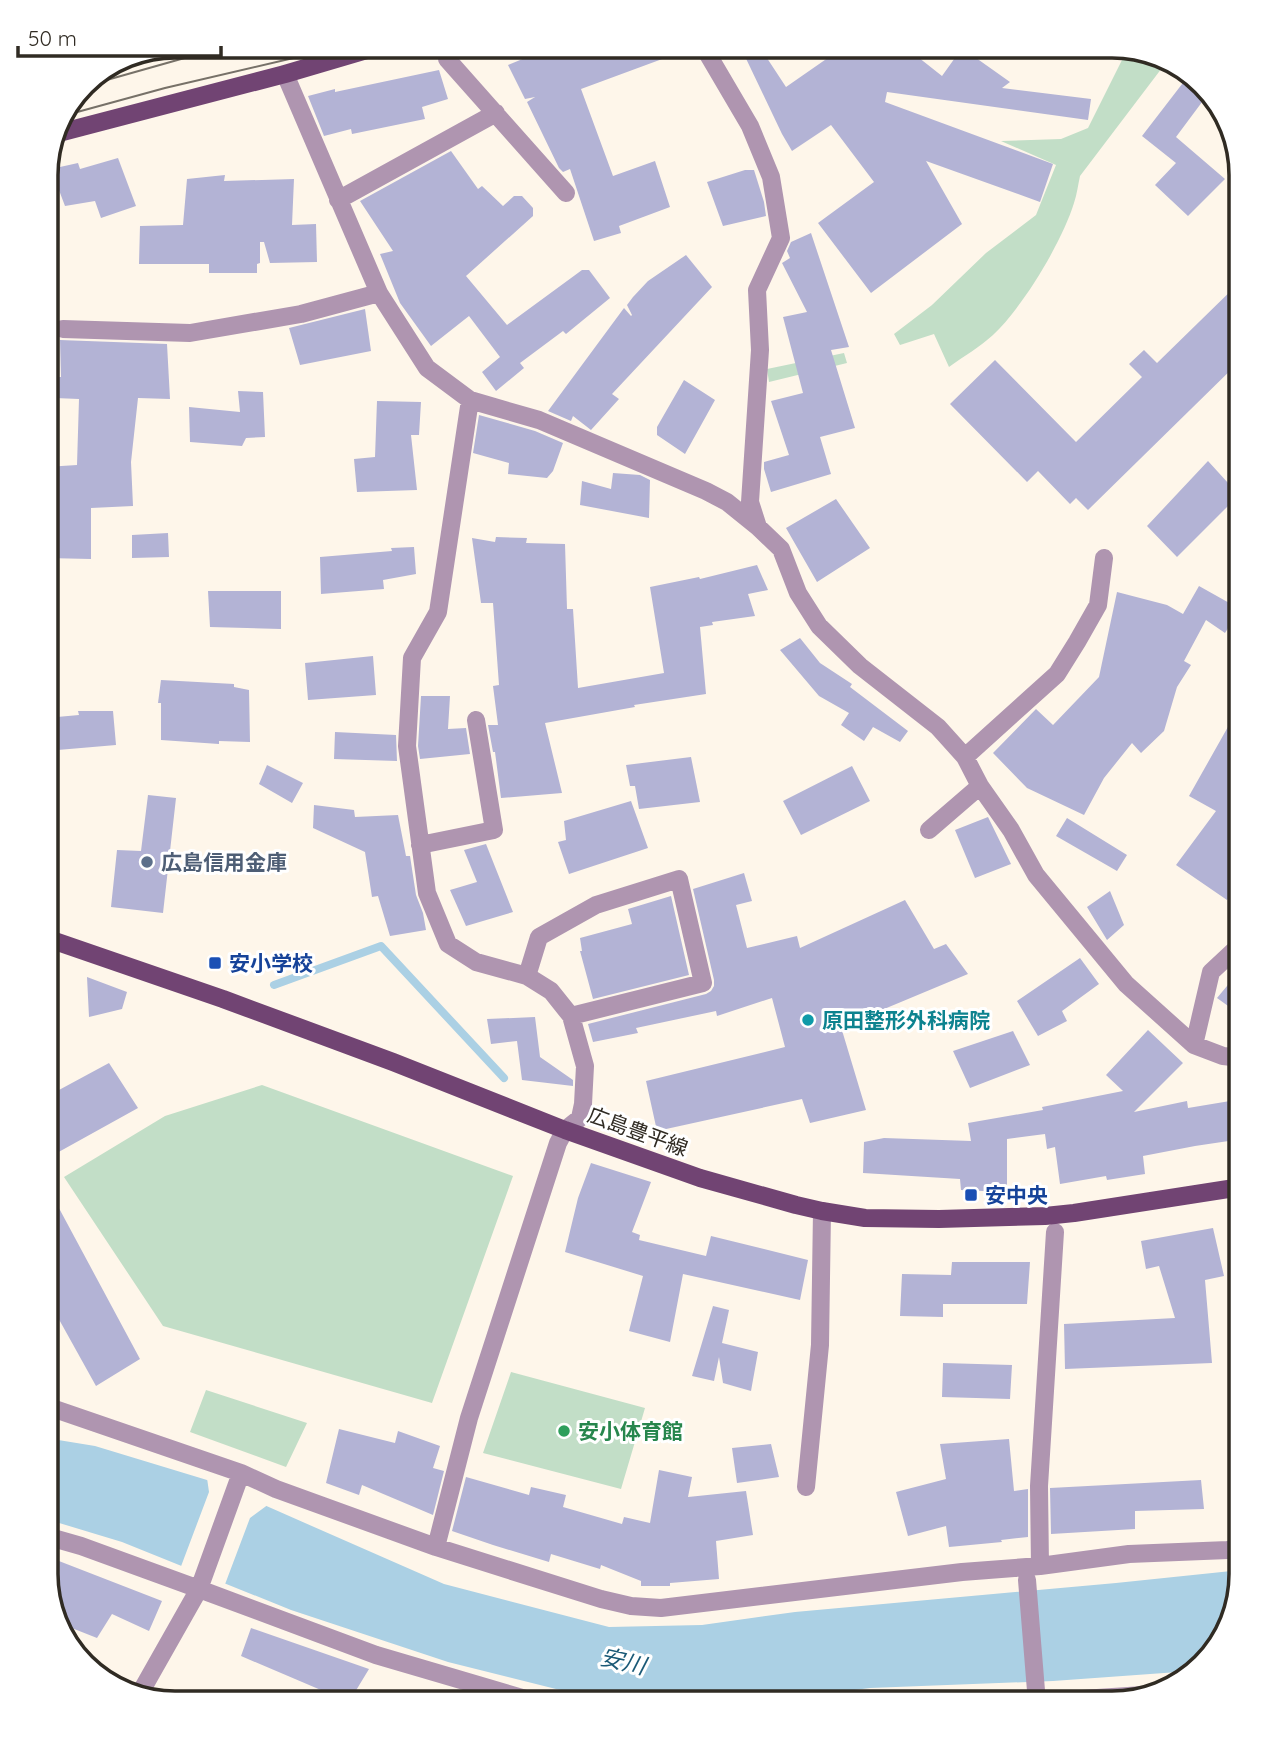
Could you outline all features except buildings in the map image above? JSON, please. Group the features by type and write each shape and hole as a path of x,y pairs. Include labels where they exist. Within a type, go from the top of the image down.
{"main road":[{"path":"67,131 339,58"},
{"name":"広島豊平線","path":"58,942 235,1003 565,1130 699,1178 822,1211 865,1218 1045,1216 1229,1189"}],"street":[{"path":"710,58 750,126 771,177 781,238 757,290 760,350 750,502 758,527"},
{"path":"447,59 566,194"},
{"path":"285,74 379,293 427,368 470,400 539,420 706,491 727,502 758,527 781,549 798,593 819,626 860,666 939,727 965,757 1036,875 1126,984 1195,1045 1229,1057"},
{"path":"338,200 496,114"},
{"path":"63,329 190,333 301,314 379,293"},
{"path":"436,1547 469,1418 558,1143 565,1130 580,1118 585,1066 571,1016 551,992 527,976 476,962 448,944 427,893 407,746 412,658 438,612 470,400"},
{"path":"965,757 1057,674 1098,605 1104,558"},
{"path":"420,845 494,830 476,720"},
{"path":"929,830 980,786"},
{"path":"527,976 539,937 596,905 679,879 703,983 571,1016"},
{"path":"1195,1045 1211,972 1229,955"},
{"path":"806,1487 820,1345 822,1211"},
{"path":"1040,1566 1039,1486 1055,1231"},
{"path":"58,1410 241,1473 276,1489 436,1547 631,1606 661,1608 1129,1554 1229,1550"},
{"path":"143,1686 199,1589 241,1473"},
{"path":"58,1539 376,1655 498,1691"},
{"path":"962,1573 1027,1580 1084,1572 1129,1554"},
{"path":"1027,1580 1036,1691"}],"green space":[{"path":"1123,58 1161,69 1080,176 1074,203 1060,236 1029,291 1005,323 949,367 934,334 900,345 894,334 932,305 986,253 1036,215 1056,165 1001,141 1061,139 1088,128"},
{"path":"844,353 847,363 769,382 767,369"},
{"path":"262,1085 513,1176 432,1403 163,1326 64,1177 165,1116"},
{"name":"安小体育館","path":"511,1372 645,1408 621,1489 483,1453"},
{"path":"206,1390 307,1423 286,1467 190,1432"}],"water":[{"name":"安川","path":"58,1440 95,1446 207,1480 444,1584 609,1627 702,1625 795,1612 1229,1571 1229,1574 1225,1604 1214,1633 1195,1657 1176,1672 846,1691 566,1691 448,1662 291,1610 122,1542 58,1523"}],"pier":[{"path":"207,1478 269,1504 250,1518 224,1587 180,1569 209,1492"}],"waterway":[{"path":"274,985 381,946 504,1078"}],"tram line":[{"path":"106,80 185,58"},
{"path":"76,112 294,58"}],"place":[{"name":"広島信用金庫","path":"147,862"},
{"name":"安小学校","path":"215,963"},
{"name":"原田整形外科病院","path":"808,1020"},
{"name":"安中央","path":"971,1195"},
{"name":"安小体育館","path":"564,1431"}]}
